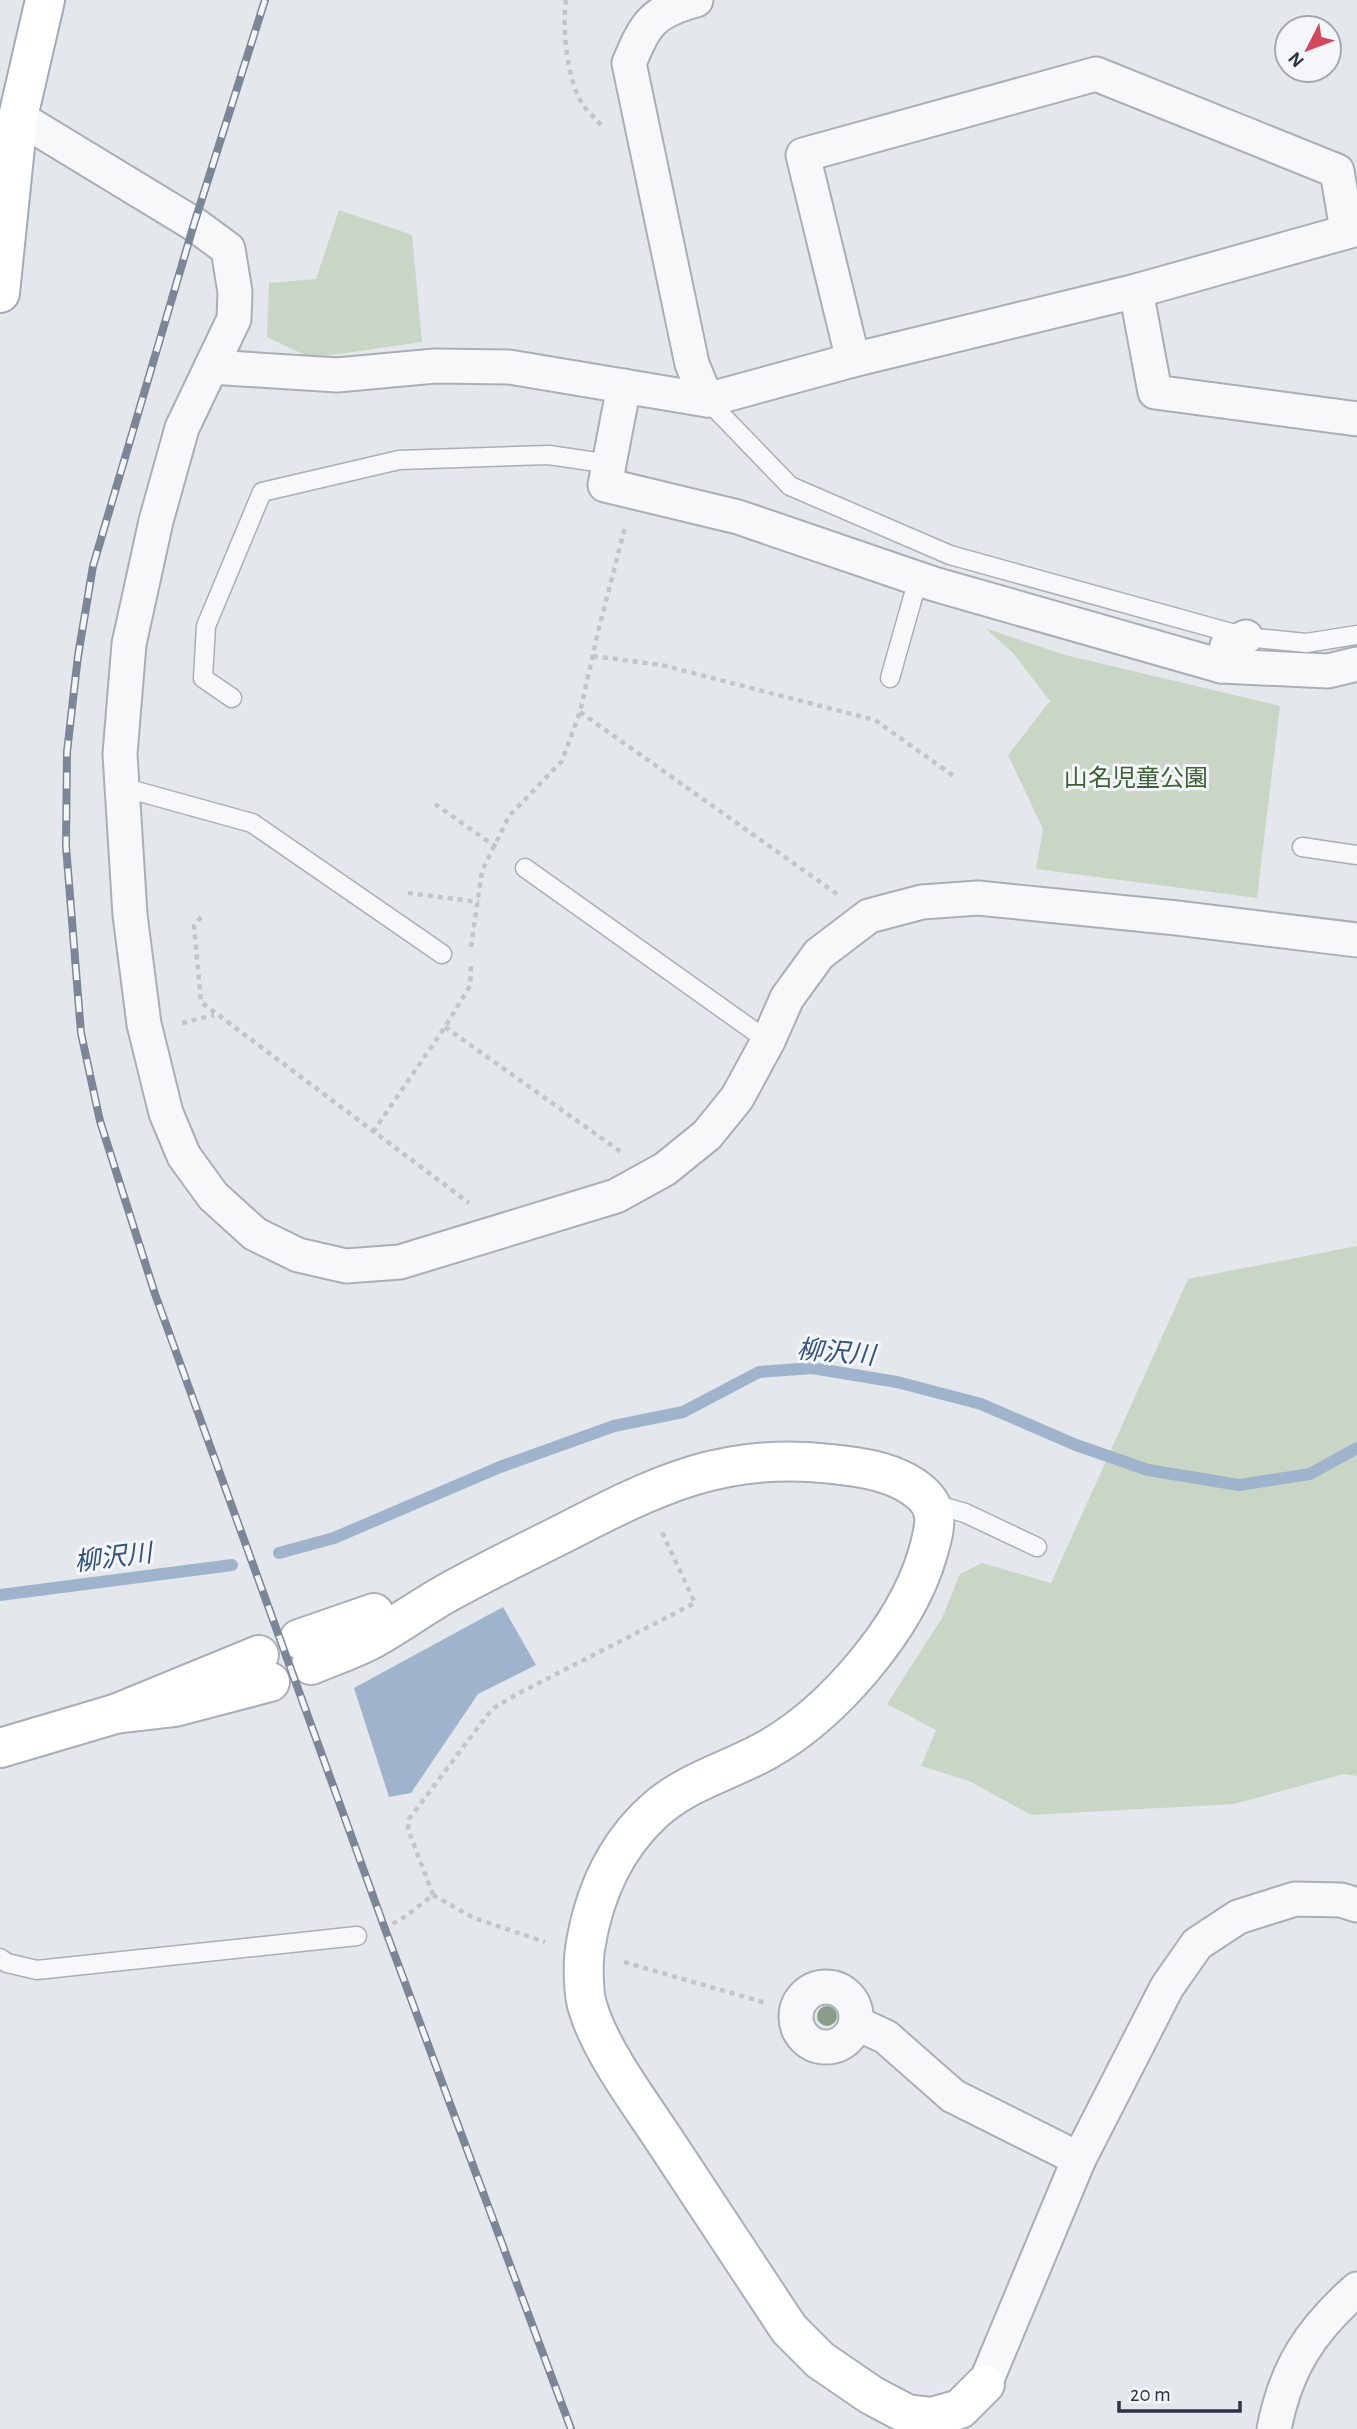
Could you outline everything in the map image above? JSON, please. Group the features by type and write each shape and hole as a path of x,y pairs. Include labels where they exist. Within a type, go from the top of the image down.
{"street":[{"path":"0,293 9,111 45,0"},
{"path":"696,0 673,6 645,27 629,63 692,364 707,400"},
{"path":"211,368 337,375 435,366 509,367 707,400 853,360 1136,291 1352,229 1337,171 1096,75 803,155 853,360"},
{"path":"9,111 194,224 228,249 235,292 233,318 182,428 156,521 129,643 120,754 130,915 144,1024 166,1112 184,1156 213,1196 255,1234 298,1255 346,1266 400,1262 616,1196 665,1170 707,1135 737,1098 768,1041 787,998 819,954 869,916 922,902 978,898 1177,918 1348,944"},
{"path":"1136,291 1155,392 1357,419"},
{"path":"624,386 605,485 738,517 918,579 1221,666 1328,671 1357,664"},
{"path":"1221,666 1227,646 1246,637"},
{"path":"305,1652 372,1639 447,1593 642,1493 722,1467 810,1461 850,1466 882,1472 907,1483 931,1503 935,1514 935,1528 920,1578 883,1641 854,1678 827,1706 793,1732 764,1752 682,1789 654,1811 628,1838 606,1874 596,1901 584,1951 586,2005 623,2078 789,2329 820,2360 871,2395 907,2414 932,2417 960,2409 985,2384 1079,2159 1167,1987 1197,1944 1238,1917 1295,1899 1341,1900 1357,1905"},
{"path":"0,1748 115,1714 175,1707 264,1668"},
{"path":"856,2023 886,2036 953,2096 1079,2159"},
{"path":"1274,2429 1296,2361 1327,2316 1357,2289"}],"lane":[{"path":"707,400 790,486 950,555 1246,637 1306,643 1357,635"},
{"path":"232,698 203,678 206,626 262,492 399,460 549,455 610,464"},
{"path":"890,678 918,579"},
{"path":"122,787 252,823 442,954"},
{"path":"1302,847 1357,855"},
{"path":"525,868 768,1041"},
{"path":"931,1503 965,1513 1037,1547"},
{"path":"0,1958 7,1963 37,1970 358,1936"}],"path":[{"path":"566,0 566,58 582,104 609,134"},
{"path":"471,949 482,871 509,816 562,761 580,712 628,516"},
{"path":"593,656 662,665 875,720 955,777"},
{"path":"580,712 838,894"},
{"path":"435,804 495,846"},
{"path":"400,892 479,902"},
{"path":"201,917 194,926 201,1002 472,1205"},
{"path":"373,1132 470,986 471,961"},
{"path":"177,1024 215,1015"},
{"path":"445,1027 622,1152"},
{"path":"553,1945 474,1918 433,1895 408,1829 409,1819 492,1709 695,1603 658,1524"},
{"path":"358,1936 385,1929 433,1895"},
{"path":"613,1958 766,2003"}],"green space":[{"path":"339,210 412,235 422,342 311,358 267,337 269,283 316,279"},
{"name":"山名児童公園","path":"985,628 1065,655 1280,706 1257,898 1036,869 1043,829 1008,755 1050,701 1013,653"},
{"path":"1357,1246 1357,1776 1344,1774 1234,1804 1031,1815 969,1781 921,1766 936,1730 887,1704 942,1618 960,1574 982,1563 1051,1583 1188,1279"}],"water":[{"path":"503,1607 536,1665 478,1694 411,1793 389,1797 354,1688"}],"waterway":[{"name":"柳沢川","path":"279,1553 334,1538 500,1467 614,1426 683,1412 759,1372 812,1368 897,1382 981,1404 1076,1445 1148,1470 1239,1485 1310,1474 1357,1448"},
{"name":"柳沢川","path":"0,1595 232,1565"}],"railway":[{"path":"265,0 194,224 93,566 78,656 67,752 66,846 81,1033 100,1121 155,1294 385,1929 571,2429"}]}
